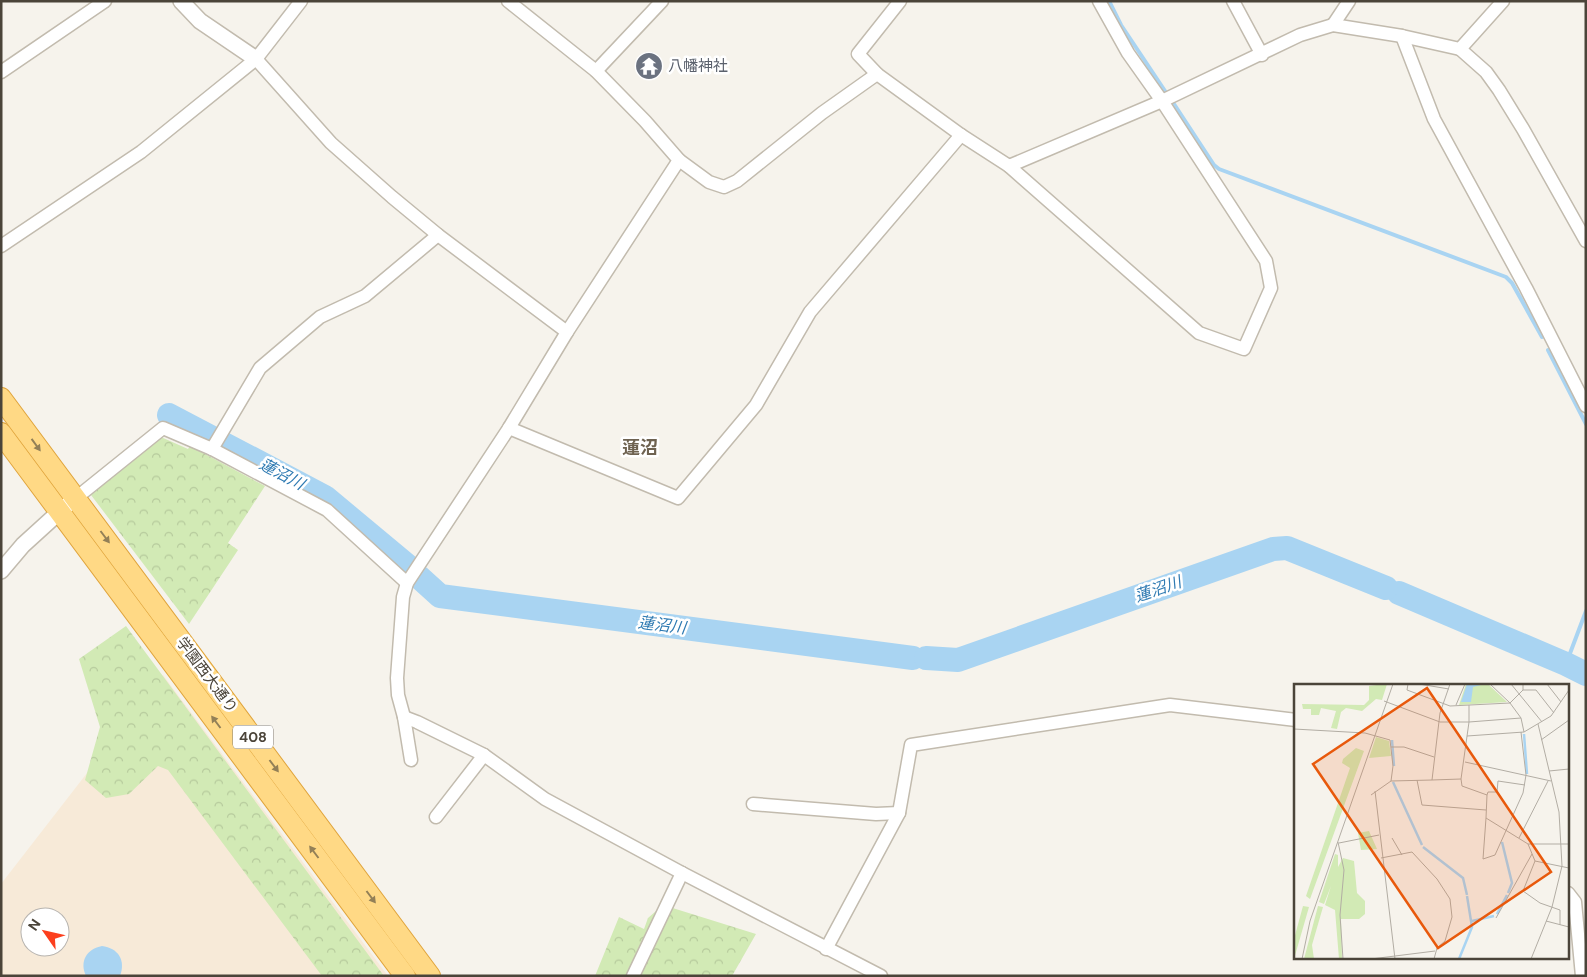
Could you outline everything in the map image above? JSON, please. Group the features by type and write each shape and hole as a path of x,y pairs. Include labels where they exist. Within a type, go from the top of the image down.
{"highway":[{"name":"学園西大通り","path":"1,398 430,976"},
{"name":"学園西大通り","path":"1,434 405,976"}],"street":[{"path":"1,72 105,1"},
{"path":"181,1 200,21 256,59 331,143 438,236 567,332"},
{"path":"1,246 141,152 256,59 301,1"},
{"path":"508,1 596,72 646,121 679,160 709,182 724,188 737,182 822,113 877,74"},
{"path":"596,72 662,1"},
{"path":"900,1 858,54 877,74 1009,166 1199,333 1244,350 1271,288 1266,261 1162,100 1128,53 1099,1"},
{"path":"1233,1 1262,54"},
{"path":"1333,24 1349,1"},
{"path":"1460,49 1503,1"},
{"path":"1009,166 1162,100 1300,36 1333,24 1402,36 1460,49 1486,72 1524,128 1586,241"},
{"path":"1402,36 1434,120 1526,288 1586,406"},
{"path":"509,428 678,498 756,405 810,312 962,135"},
{"path":"411,760 404,717 398,695 397,678 403,597 407,583 509,428 567,332 679,160"},
{"path":"213,448 260,368 320,317 365,296 438,236"},
{"path":"1,571 23,545 59,511 163,428 213,448 327,510 407,583"},
{"path":"826,949 899,813 911,744 1170,705 1294,720"},
{"path":"404,717 484,755 545,799 826,949 881,976"},
{"path":"436,817 484,755"},
{"path":"753,804 876,814 899,813"},
{"path":"633,976 682,873"},
{"path":"1570,896 1575,902 1582,976"}],"shaded area":[{"path":"163,675 388,976 1,976 1,884"}],"green space":[{"path":"161,437 188,449 190,446 265,486 228,543 238,550 189,624 91,495"},
{"path":"126,626 384,976 322,976 168,770 158,766 129,794 106,798 85,780 100,727 79,659"},
{"path":"663,905 756,934 732,976 595,976 619,917 644,929 648,918"}],"water":[{"path":"102,946 112,949 119,956 122,965 120,976 86,976 83,965 86,956 92,950"}],"waterway":[{"path":"1109,1 1121,25 1165,91"},
{"path":"1174,104 1214,165 1219,169 1506,277 1512,283 1542,337"},
{"path":"1548,350 1586,424"},
{"name":"蓮沼川","path":"169,415 325,497 409,567"},
{"name":"蓮沼川","path":"926,658 958,660 1273,549 1287,548 1386,588"},
{"name":"蓮沼川","path":"419,577 440,596 913,658"},
{"name":"蓮沼川","path":"1399,593 1586,674"},
{"path":"1566,664 1586,611"}],"place":[{"name":"八幡神社","path":"649,66"}],"district":[{"name":"蓮沼","path":"640,448"}]}
